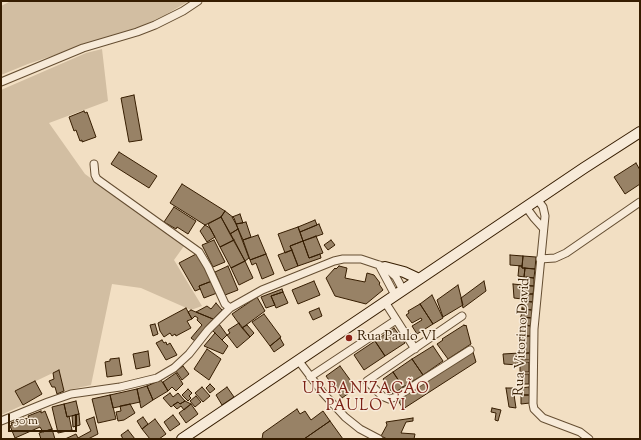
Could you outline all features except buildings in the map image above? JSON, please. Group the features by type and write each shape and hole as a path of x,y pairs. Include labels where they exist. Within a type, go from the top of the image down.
{"main road":[{"path":"182,439 537,199 640,132"},
{"path":"382,266 397,269 419,279"}],"street":[{"path":"1,82 83,48 155,25 198,1"},
{"path":"94,164 97,179 199,252 208,267 225,304 230,308"},
{"name":"Rua Vitorino David","path":"537,199 545,216 534,329 534,409 543,418 580,432 589,439"},
{"path":"540,260 555,258 566,253 640,202"},
{"path":"526,207 544,228"},
{"path":"1,421 71,394 120,387 157,378 174,368 184,359 208,330 230,308 262,290 334,261 343,259 361,259 382,266 396,277 399,292"},
{"path":"385,302 414,349"},
{"path":"462,316 367,381 382,396 389,399 396,397 470,350"},
{"path":"310,377 396,320"},
{"path":"298,360 310,377 345,417 379,439"}],"shaded area":[{"path":"11,1 189,1 142,26 28,64 1,75 1,6"},
{"path":"102,49 108,101 49,123 85,174 184,246 174,260 202,306 191,310 141,288 112,284 91,385 64,391 59,370 15,391 23,405 1,415 1,90 86,53"}],"place":[{"name":"Rua Paulo VI","path":"349,338"}],"district":[{"name":"URBANIZAÇÃO PAULO VI","path":"366,398"}]}
